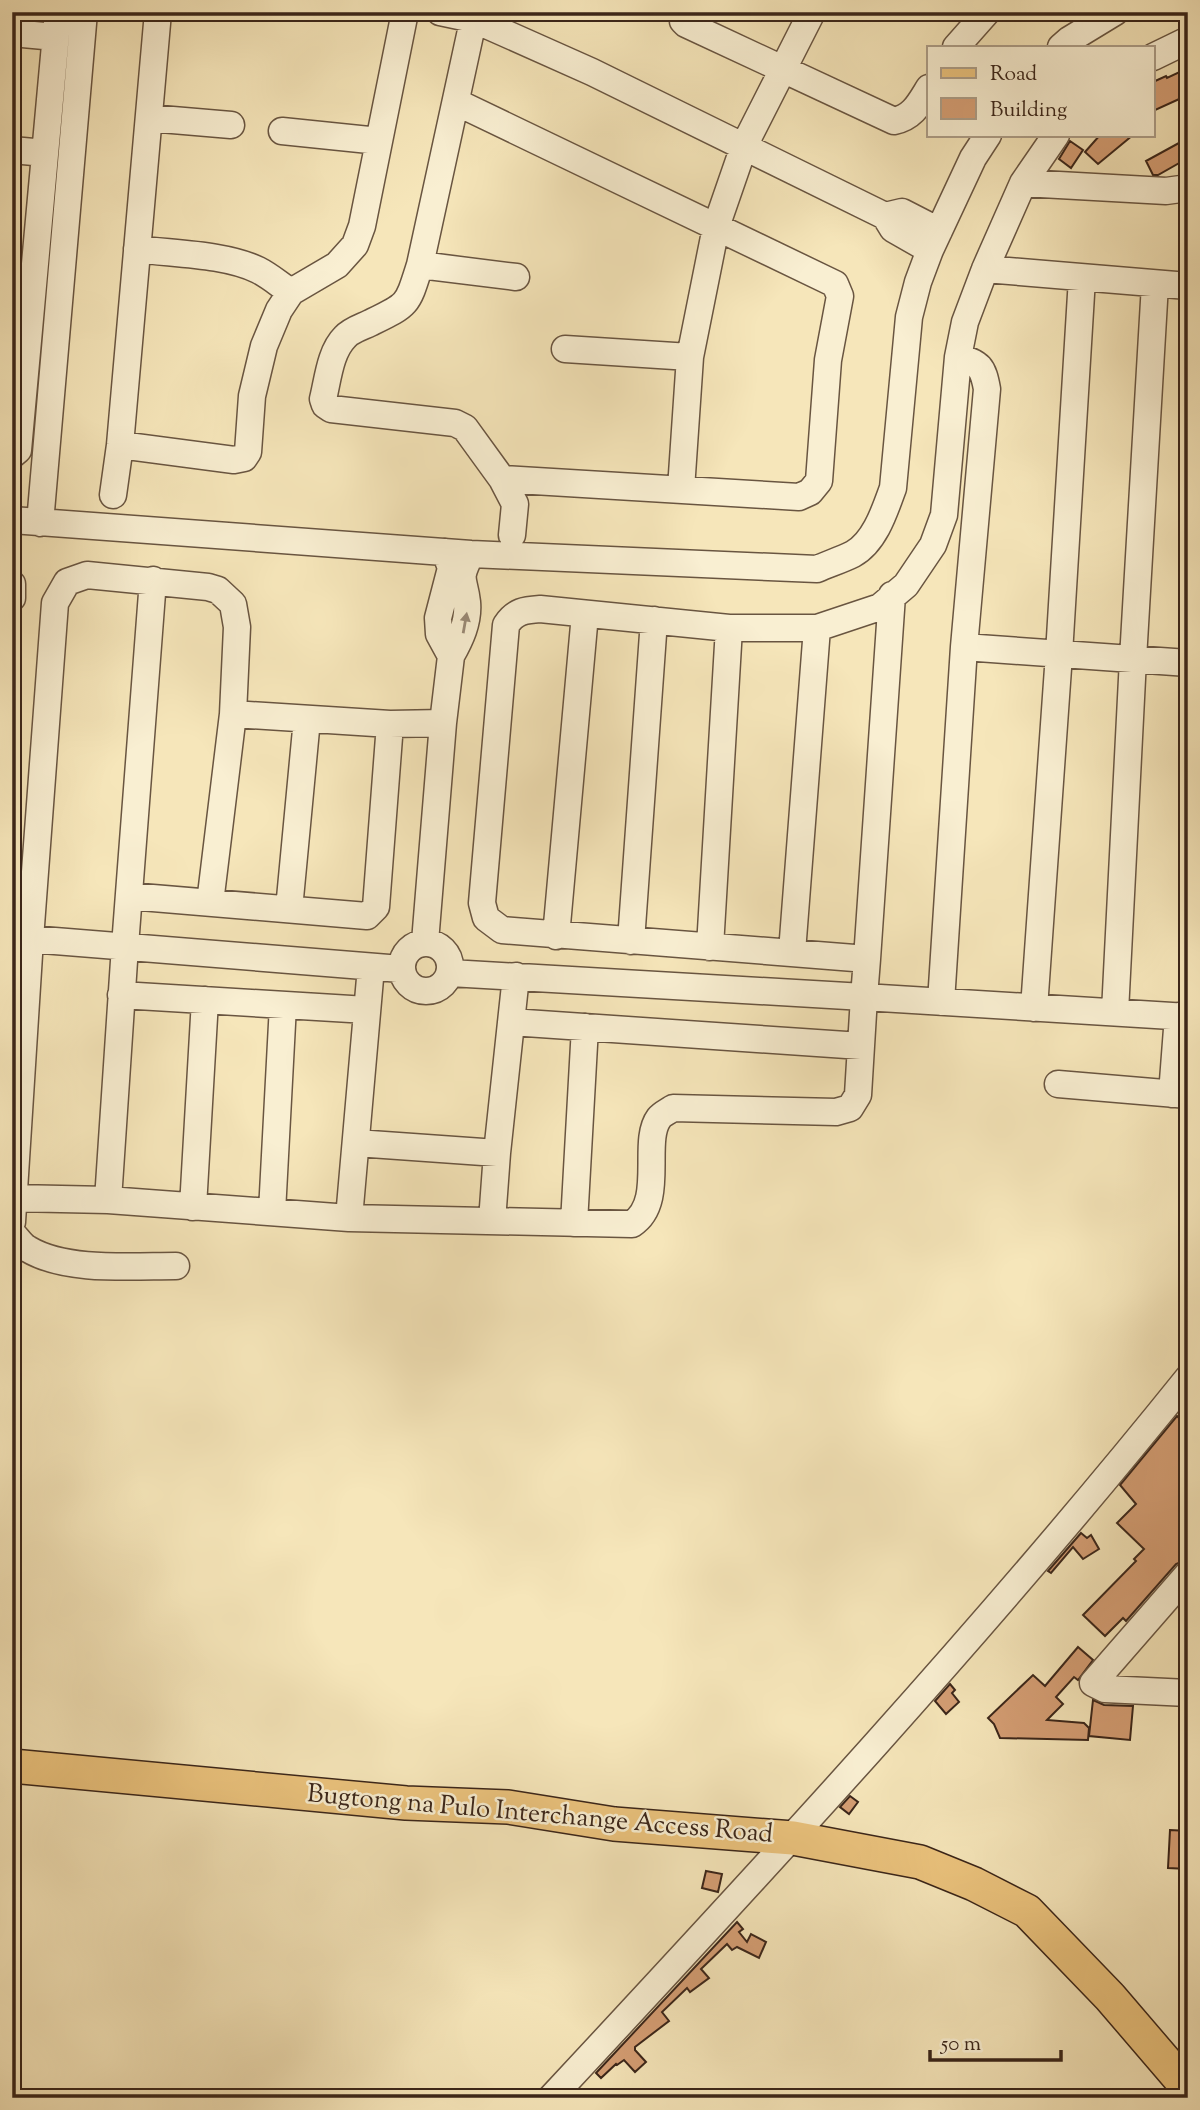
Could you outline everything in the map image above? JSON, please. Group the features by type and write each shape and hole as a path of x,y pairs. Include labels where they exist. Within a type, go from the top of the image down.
{"main road":[{"name":"Bugtong na Pulo Interchange Access Road","path":"12,1766 406,1803 508,1807 614,1824 793,1838 920,1861 974,1884 1027,1912 1110,1997 1188,2088"}],"street":[{"path":"40,523 84,12"},
{"path":"113,495 120,445 158,12"},
{"path":"120,445 234,460 244,458 248,452 251,396 264,346 279,310 291,292 337,265 355,245 362,226 405,12"},
{"path":"440,12 474,15 885,216 893,229 934,240"},
{"path":"683,12 683,21 686,24 894,121 905,119 912,114 927,92"},
{"path":"681,489 690,356 716,227 744,146 811,12"},
{"path":"957,46 987,12"},
{"path":"1062,46 1115,12"},
{"path":"474,15 421,264 406,304 347,334 335,353 323,399 325,405 331,409 455,423 465,428 502,479 515,504 512,535"},
{"path":"12,33 56,25 45,153 25,236 18,450 12,455"},
{"path":"1154,57 1188,40"},
{"path":"456,102 835,284 840,296 828,360 819,481 810,492 799,497 502,479"},
{"path":"149,118 231,125"},
{"path":"282,131 379,141"},
{"path":"12,520 471,554 817,569 856,553 874,531 893,488 909,317 934,240 973,158 987,136"},
{"path":"867,959 556,936 502,930 486,918 482,903 503,638 511,617 521,611 540,609 729,628 817,628 880,607 906,586 933,545 944,515 958,357 965,322 1023,183 1055,136"},
{"path":"12,150 45,153"},
{"path":"1023,183 1166,191 1188,188"},
{"path":"137,249 236,263 259,271 291,292"},
{"path":"421,264 516,277"},
{"path":"985,270 1188,286"},
{"path":"1034,1007 1082,278"},
{"path":"1115,1012 1155,284"},
{"path":"565,349 690,356"},
{"path":"941,1002 964,647 987,389 983,370 974,361 958,357"},
{"path":"944,515 975,517"},
{"path":"445,552 451,568 438,618 439,634 451,656"},
{"path":"425,942 443,723 451,656 462,636 466,619 467,603 462,582 463,570 471,554"},
{"path":"210,903 233,714 237,627 233,604 218,590 208,587 87,575 67,582 55,603 13,1210 108,1200 349,1218 632,1224 640,1218 647,1206 654,1130 659,1117 673,1108 836,1112 850,1108 858,1095 892,596"},
{"path":"108,1200 153,580"},
{"path":"12,584 12,598"},
{"path":"556,936 585,614"},
{"path":"631,941 654,620"},
{"path":"710,947 729,628"},
{"path":"792,952 817,628"},
{"path":"964,647 1188,663"},
{"path":"233,714 390,724 443,723"},
{"path":"289,909 307,719"},
{"path":"129,896 367,916 376,907 390,724"},
{"path":"30,939 401,969"},
{"path":"425,942 433,943 445,951 451,965 450,973 442,985 428,991 407,983 401,969 402,960 411,947 425,942"},
{"path":"349,1218 371,967"},
{"path":"450,973 1183,1017 1180,1095 1058,1084"},
{"path":"492,1221 516,976"},
{"path":"121,995 367,1010"},
{"path":"193,1207 205,1000"},
{"path":"272,1212 284,1005"},
{"path":"511,1022 861,1046"},
{"path":"574,1223 585,1027"},
{"path":"356,1143 497,1153"},
{"path":"12,1233 26,1249 53,1259 96,1265 176,1266"},
{"path":"551,2098 793,1838 1105,1482 1188,1378"},
{"path":"1188,1574 1093,1683 1105,1689 1188,1693"}],"building":[{"path":"1188,68 1188,95 1154,111 1154,82 1166,76 1167,78"},
{"path":"1099,136 1132,136 1098,164 1085,152"},
{"path":"1188,138 1188,158 1158,175 1153,175 1146,161"},
{"path":"1070,141 1083,150 1071,168 1059,159"},
{"path":"1177,1416 1188,1427 1188,1559 1176,1564 1126,1621 1123,1618 1105,1636 1083,1615 1136,1561 1134,1559 1144,1549 1117,1523 1136,1504 1120,1485"},
{"path":"1081,1533 1087,1538 1091,1535 1099,1549 1083,1559 1073,1547 1051,1573 1048,1571"},
{"path":"1078,1647 1093,1660 1078,1680 1074,1677 1056,1697 1063,1704 1047,1720 1084,1723 1089,1728 1088,1740 1000,1738 988,1718 1033,1675 1045,1686"},
{"path":"950,1684 955,1690 952,1693 959,1702 946,1714 935,1701"},
{"path":"1093,1700 1104,1705 1133,1706 1130,1740 1089,1736"},
{"path":"850,1796 858,1802 849,1814 840,1807"},
{"path":"1170,1830 1188,1831 1188,1869 1168,1868"},
{"path":"706,1871 722,1874 718,1892 702,1888"},
{"path":"737,1922 743,1929 739,1932 747,1942 751,1934 766,1942 759,1958 737,1947 732,1950 727,1944 701,1969 709,1978 690,1992 687,1988 662,2012 669,2021 635,2047 646,2062 635,2072 624,2060 601,2078 596,2073"}]}
